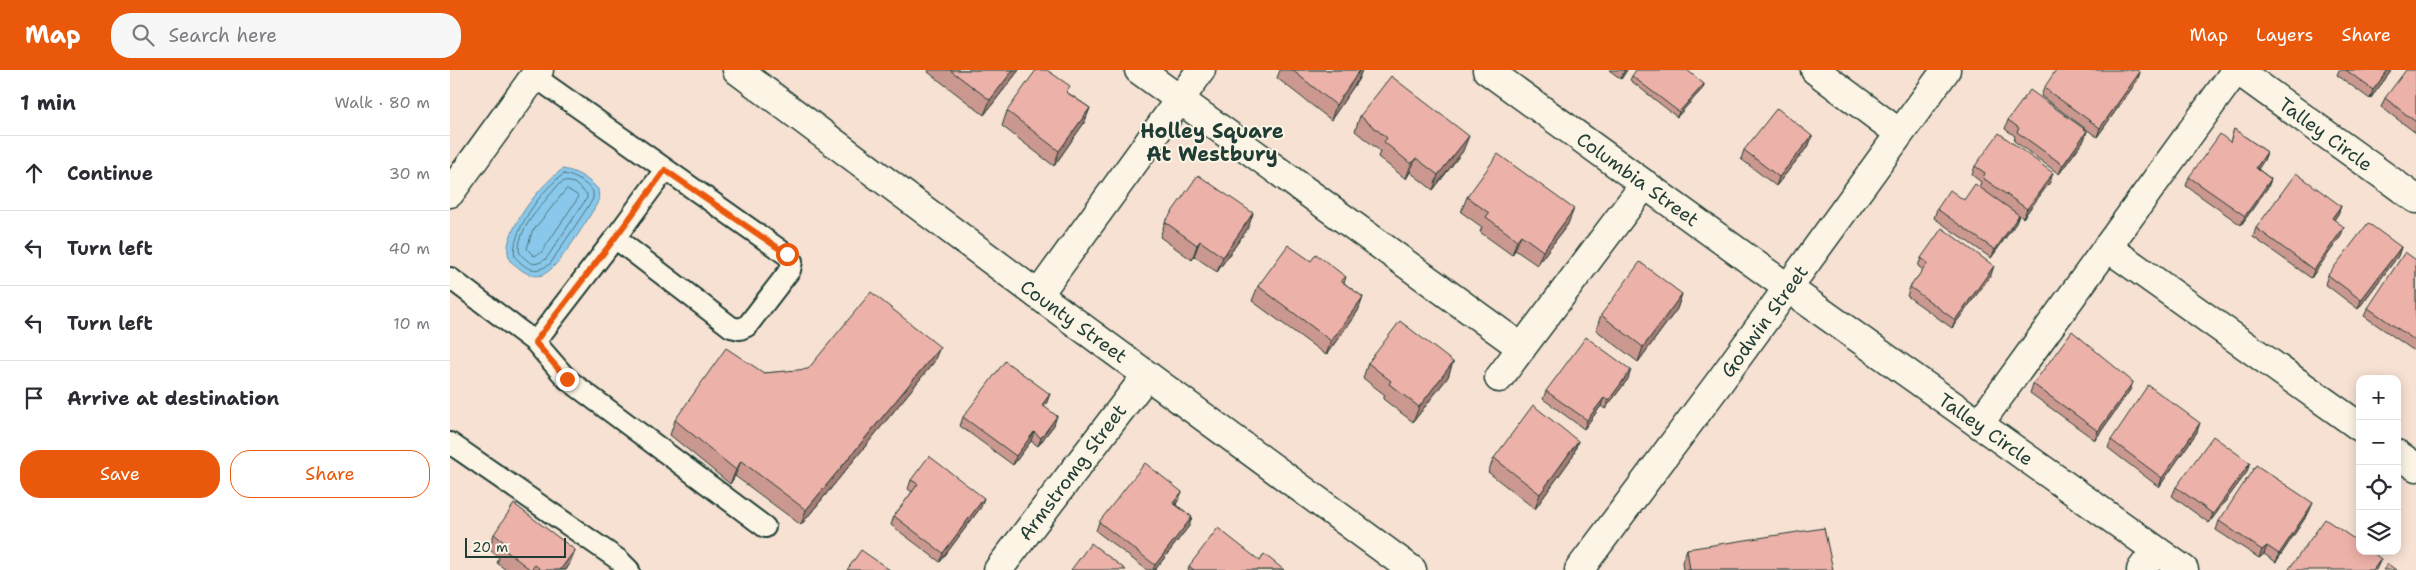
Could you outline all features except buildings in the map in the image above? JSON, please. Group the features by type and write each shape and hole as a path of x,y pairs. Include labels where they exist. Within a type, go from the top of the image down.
{"street":[{"name":"County Street","path":"737,70 1038,295 1412,570"},
{"path":"1139,70 1522,348"},
{"path":"1038,295 1201,70"},
{"name":"Columbia Street","path":"1487,70 1788,288"},
{"path":"1815,70 1899,133"},
{"name":"Godwin Street","path":"1578,570 1788,288 1946,70"},
{"path":"1979,424 2236,70"},
{"name":"Talley Circle","path":"2236,70 2416,199"},
{"path":"450,193 536,73"},
{"path":"1499,378 1645,184"},
{"path":"2107,247 2356,424"},
{"name":"Talley Circle","path":"1788,288 1979,424 2148,560 2184,570"},
{"name":"Armstromg Street","path":"998,570 1147,375"},
{"path":"2401,457 2416,467"}],"lane":[{"path":"536,73 665,170 787,254 792,261 790,270 747,326 740,330 731,327 615,238"},
{"path":"535,342 665,170"},
{"path":"450,278 535,342 567,379 765,527"},
{"path":"450,443 619,560 629,570"}],"water":[{"path":"563,169 578,174 590,182 598,189 599,200 565,253 549,271 538,276 533,275 525,272 510,261 508,248 511,236 515,225 529,203 546,183"}],"district":[{"name":"Holley Square At Westbury","path":"1212,142"}],"route":[{"path":"567,379 535,342 665,170 787,254"}]}
